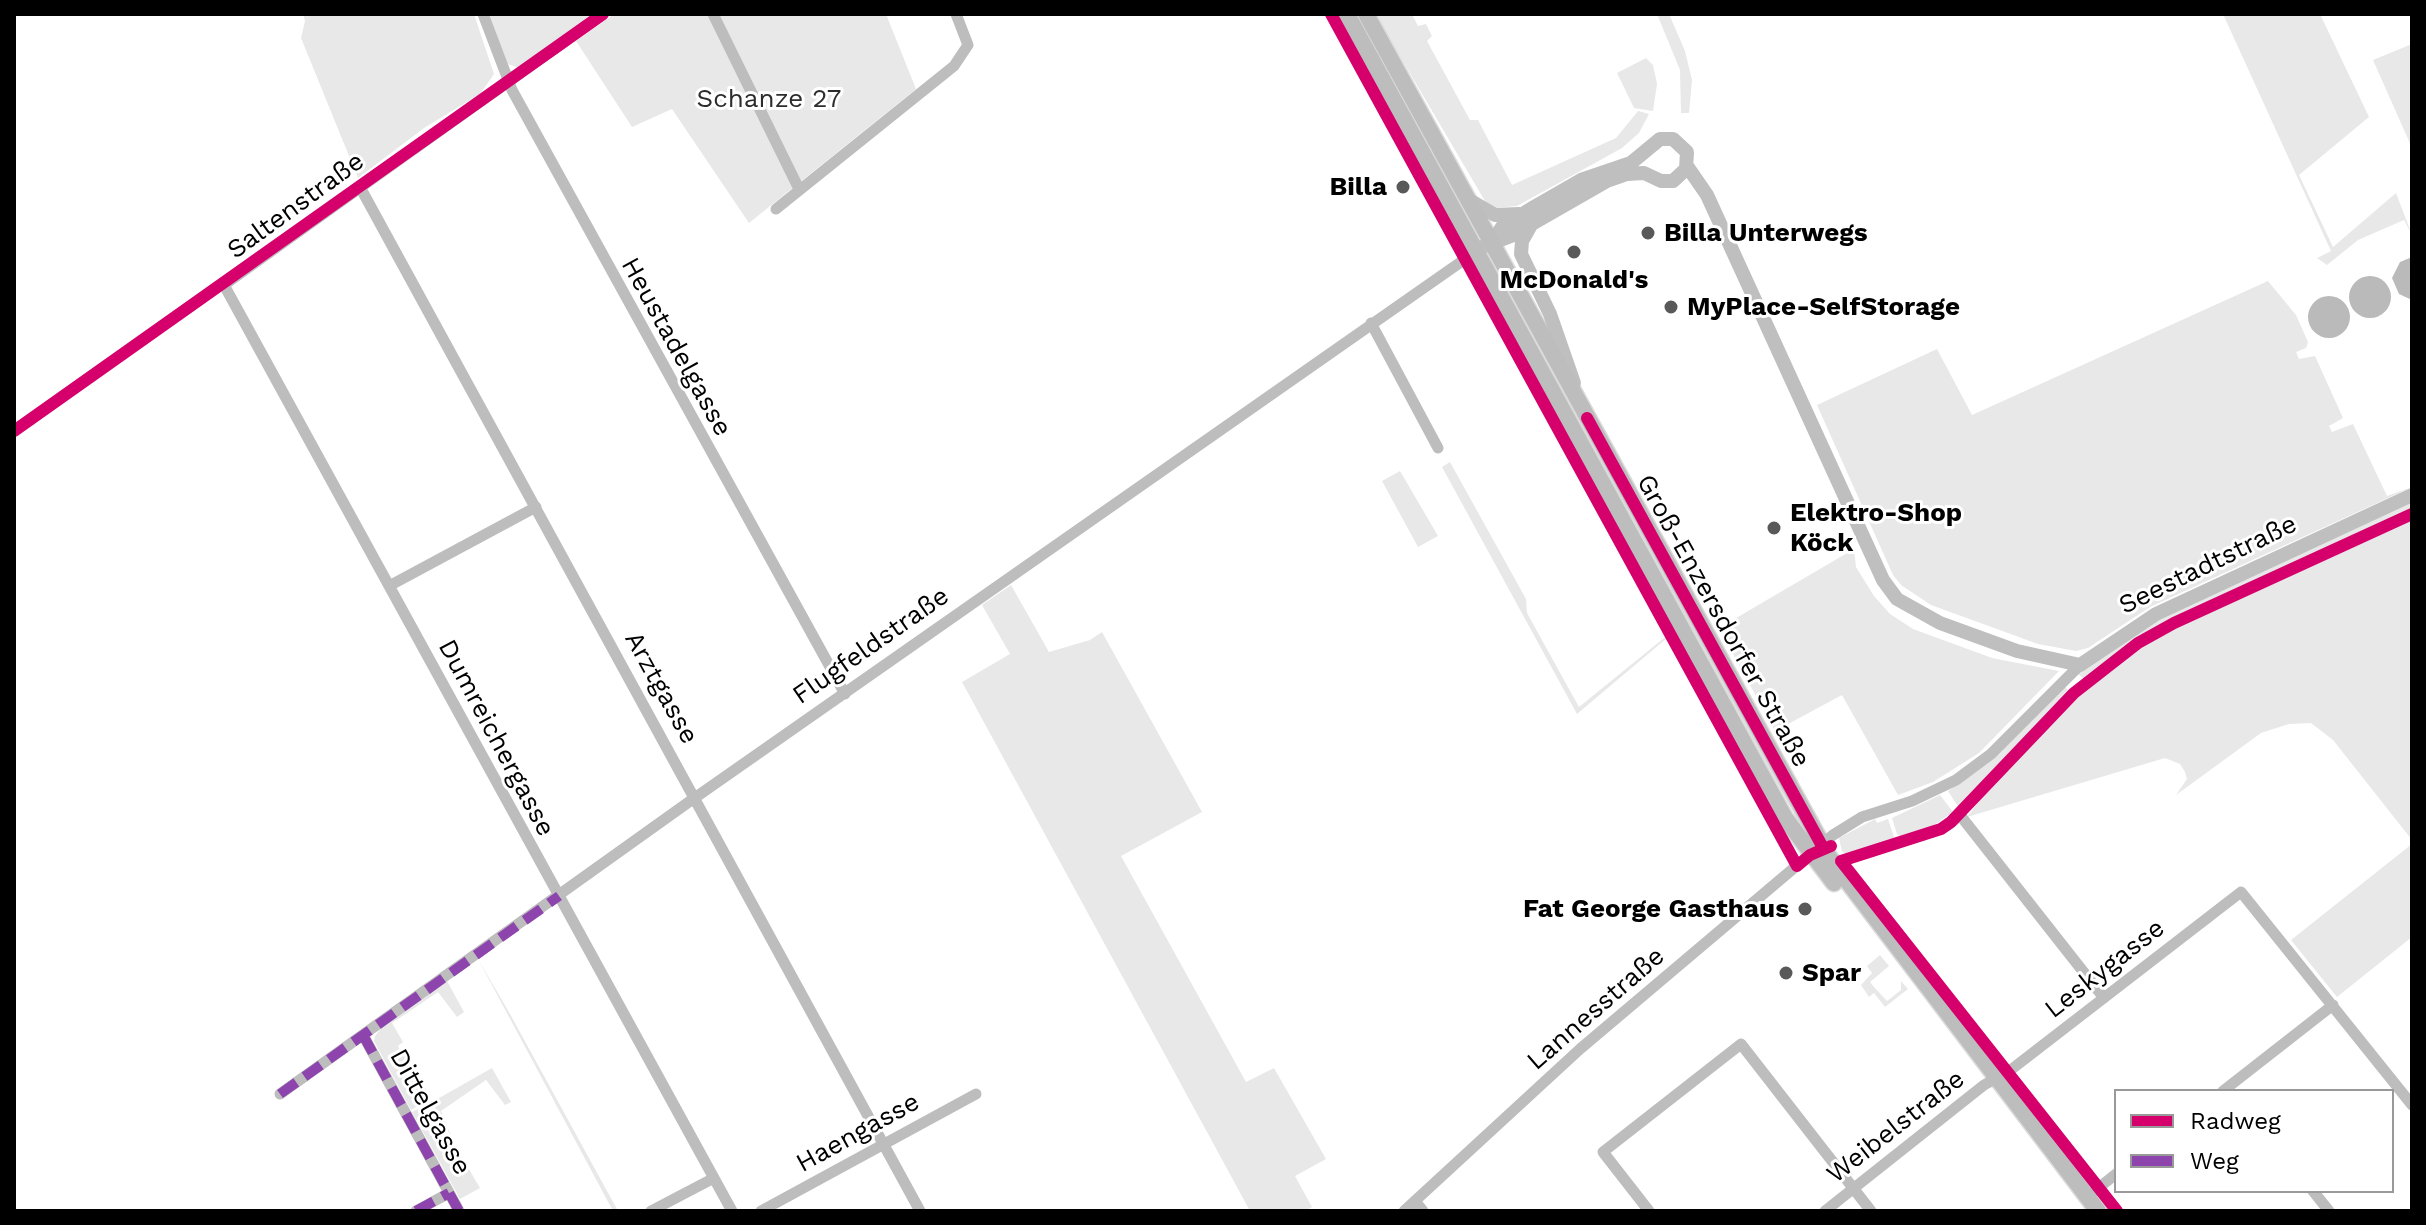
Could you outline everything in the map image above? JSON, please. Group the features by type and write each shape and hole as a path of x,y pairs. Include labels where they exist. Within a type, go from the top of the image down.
{"main road":[{"name":"Groß-Enzersdorfer Straße","path":"1347,14 1785,818 1816,850"},
{"name":"Groß-Enzersdorfer Straße","path":"1366,14 1493,241 1816,850"},
{"path":"1816,850 1915,982 1947,1015 2098,1211"}],"street":[{"name":"Heustadelgasse","path":"483,14 507,80 845,694"},
{"name":"Saltenstraße","path":"224,285 603,14"},
{"path":"713,14 799,189"},
{"path":"776,209 954,66 968,45 956,14"},
{"path":"1493,241 1502,227 1581,180 1631,163 1660,139 1673,139 1687,152 1687,166 1707,195 1883,580 1897,599 1940,623 2017,651 2080,665"},
{"path":"1647,150 1646,169 1655,178"},
{"path":"1676,179 1687,166"},
{"path":"1493,241 1532,224 1607,181 1627,174 1644,173 1655,178 1685,182 1711,208"},
{"name":"Arztgasse","path":"360,187 920,1211"},
{"path":"1471,201 1502,217 1534,207"},
{"path":"1532,224 1522,241 1521,254 1550,314 1587,418"},
{"name":"Flugfeldstraße","path":"280,1094 1371,323 1493,241"},
{"name":"Dumreichergasse","path":"224,285 732,1211"},
{"path":"1371,323 1438,448"},
{"name":"Seestadtstraße","path":"2080,665 2156,614 2412,495"},
{"path":"389,586 536,507"},
{"name":"Lannesstraße","path":"1404,1211 1419,1206 1580,1049 1816,850 1862,817 1926,795 1967,773 1991,754 2080,665"},
{"path":"1948,825 1960,815 2104,998"},
{"name":"Leskygasse","path":"1996,1080 2241,892 2333,1005"},
{"path":"2229,1089 2333,1005 2412,1105"},
{"name":"Dittelgasse","path":"363,1035 459,1211"},
{"path":"1649,1211 1603,1152 1741,1044 1871,1211"},
{"name":"Weibelstraße","path":"1825,1211 1984,1085 1996,1080"},
{"name":"Haengasse","path":"761,1211 976,1094"},
{"path":"2087,1197 2114,1176"},
{"path":"651,1211 714,1178"},
{"path":"416,1211 449,1193"},
{"path":"2315,1193 2329,1211"}],"green space":[{"path":"303,14 474,14 494,74 480,94 424,128 358,178 301,38 305,21"},
{"path":"488,14 595,14 519,68 508,64"},
{"name":"Schanze 27","path":"614,14 886,14 916,89 749,223 672,109 632,127 576,41"},
{"path":"1375,14 1412,14 1418,26 1426,24 1432,36 1427,41 1470,120 1478,120 1512,185 1616,138 1638,111 1649,114 1639,133 1622,148 1517,206 1493,208 1485,201"},
{"path":"1657,14 1669,14 1685,51 1692,80 1689,113 1681,113 1680,70"},
{"path":"2223,14 2320,14 2369,117 2299,175 2333,247 2396,193 2412,235 2404,220 2358,240 2327,265 2317,258 2331,251"},
{"path":"2412,44 2410,105 2412,148 2373,60"},
{"path":"1646,58 1653,65 1657,84 1653,111 1634,108 1617,73"},
{"path":"1494,262 1802,822 1799,822 1765,764 1489,265"},
{"path":"2268,281 2296,315 2308,342 2306,348 2296,352 2299,359 2315,356 2343,418 2329,426 2332,432 2353,424 2387,496 2412,487 2150,607 2088,648 2076,651 2038,644 1931,605 1901,585 1893,575 1817,405 1937,349 1972,415"},
{"path":"1450,462 1526,599 1527,613 1579,707 1669,634 1792,864 1667,638 1577,714 1442,467"},
{"path":"1400,471 1438,536 1418,547 1382,481"},
{"path":"2412,501 2412,509 2162,624 2084,679 2078,674 2141,628"},
{"path":"2412,518 2412,840 2333,740 2311,723 2289,724 2261,733 2176,795 2187,779 2185,772 2180,764 2165,758 1967,817 2002,771 2079,694 2130,653 2179,625"},
{"path":"1854,549 1856,567 1874,596 1890,614 1913,629 1992,658 2059,671 1979,753 1933,782 1898,795 1842,695 1775,731 1719,628"},
{"path":"1011,585 1049,652 1090,640 1102,632 1202,812 1121,856 1246,1082 1274,1068 1326,1159 1295,1176 1312,1207 1306,1211 1250,1211 962,682 1010,654 982,605"},
{"path":"2065,687 2070,692 1990,774 1976,794 1959,808 1948,791 1994,758"},
{"path":"1940,795 1953,812 1927,830 1902,838 1897,834 1892,818"},
{"path":"1875,819 1877,823 1888,819 1895,840 1848,854 1842,852 1839,838"},
{"path":"2412,844 2412,937 2337,997 2291,940"},
{"path":"1880,955 1889,966 1870,982 1874,987 1887,1001 1901,990 1901,981 1908,989 1885,1007 1874,993 1869,997 1861,985 1872,973 1867,966"},
{"path":"478,959 510,1014 618,1211 613,1211"},
{"path":"447,981 464,1012 457,1017 438,992 392,1023 403,1042 398,1046 402,1054 406,1052 431,1098 411,1110 374,1041 375,1036 382,1027"},
{"path":"492,1068 511,1102 505,1105 486,1080 441,1111 453,1140 432,1102"},
{"path":"430,1103 480,1188 460,1199 412,1112"}],"shaded area":[{"path":"2412,257 2412,300 2399,294 2392,278 2400,262"},
{"path":"2370,276 2385,282 2391,297 2385,312 2370,318 2355,312 2349,297 2355,282"},
{"path":"2329,296 2344,302 2350,317 2344,332 2329,338 2314,332 2308,317 2314,302"}],"marked path":[{"path":"280,1094 559,896"},
{"path":"363,1035 459,1211"},
{"path":"416,1211 449,1193"}],"cycle path":[{"path":"14,431 603,14"},
{"path":"1331,14 1797,866 1810,855 1831,846"},
{"path":"1587,418 1821,844"},
{"path":"2117,1211 1841,861 1941,829 1951,822 2074,693 2138,643 2174,623 2412,514"}],"place":[{"name":"Billa","path":"1403,187"},
{"name":"Billa Unterwegs","path":"1648,233"},
{"name":"McDonald's","path":"1574,252"},
{"name":"MyPlace-SelfStorage","path":"1671,307"},
{"name":"Elektro-Shop Köck","path":"1774,528"},
{"name":"Fat George Gasthaus","path":"1805,909"},
{"name":"Spar","path":"1786,973"}]}
